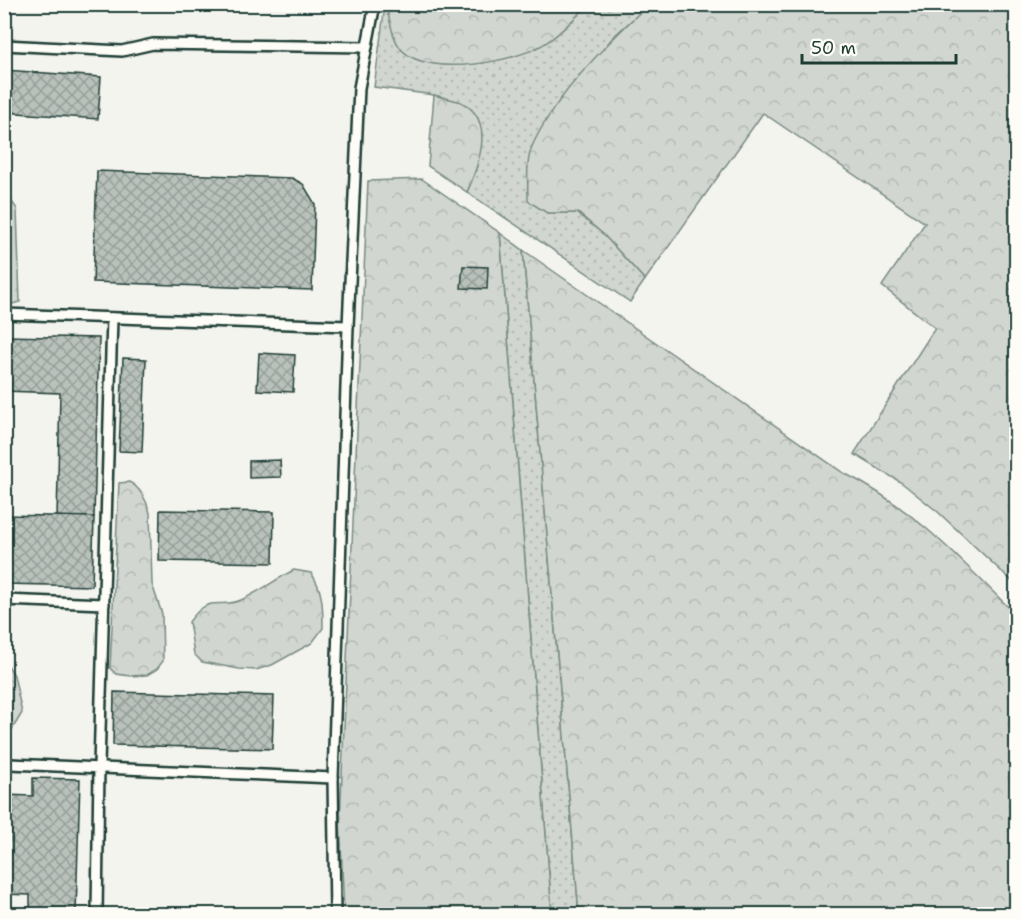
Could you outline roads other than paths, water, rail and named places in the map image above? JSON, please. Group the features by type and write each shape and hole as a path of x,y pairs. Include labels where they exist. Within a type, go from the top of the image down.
{"lane":[{"path":"335,915 333,778 358,88 375,4"},
{"path":"4,45 122,51 153,44 367,47"},
{"path":"4,314 348,326"},
{"path":"97,915 112,318"},
{"path":"4,600 104,604"},
{"path":"10,764 99,766 333,778"}]}
